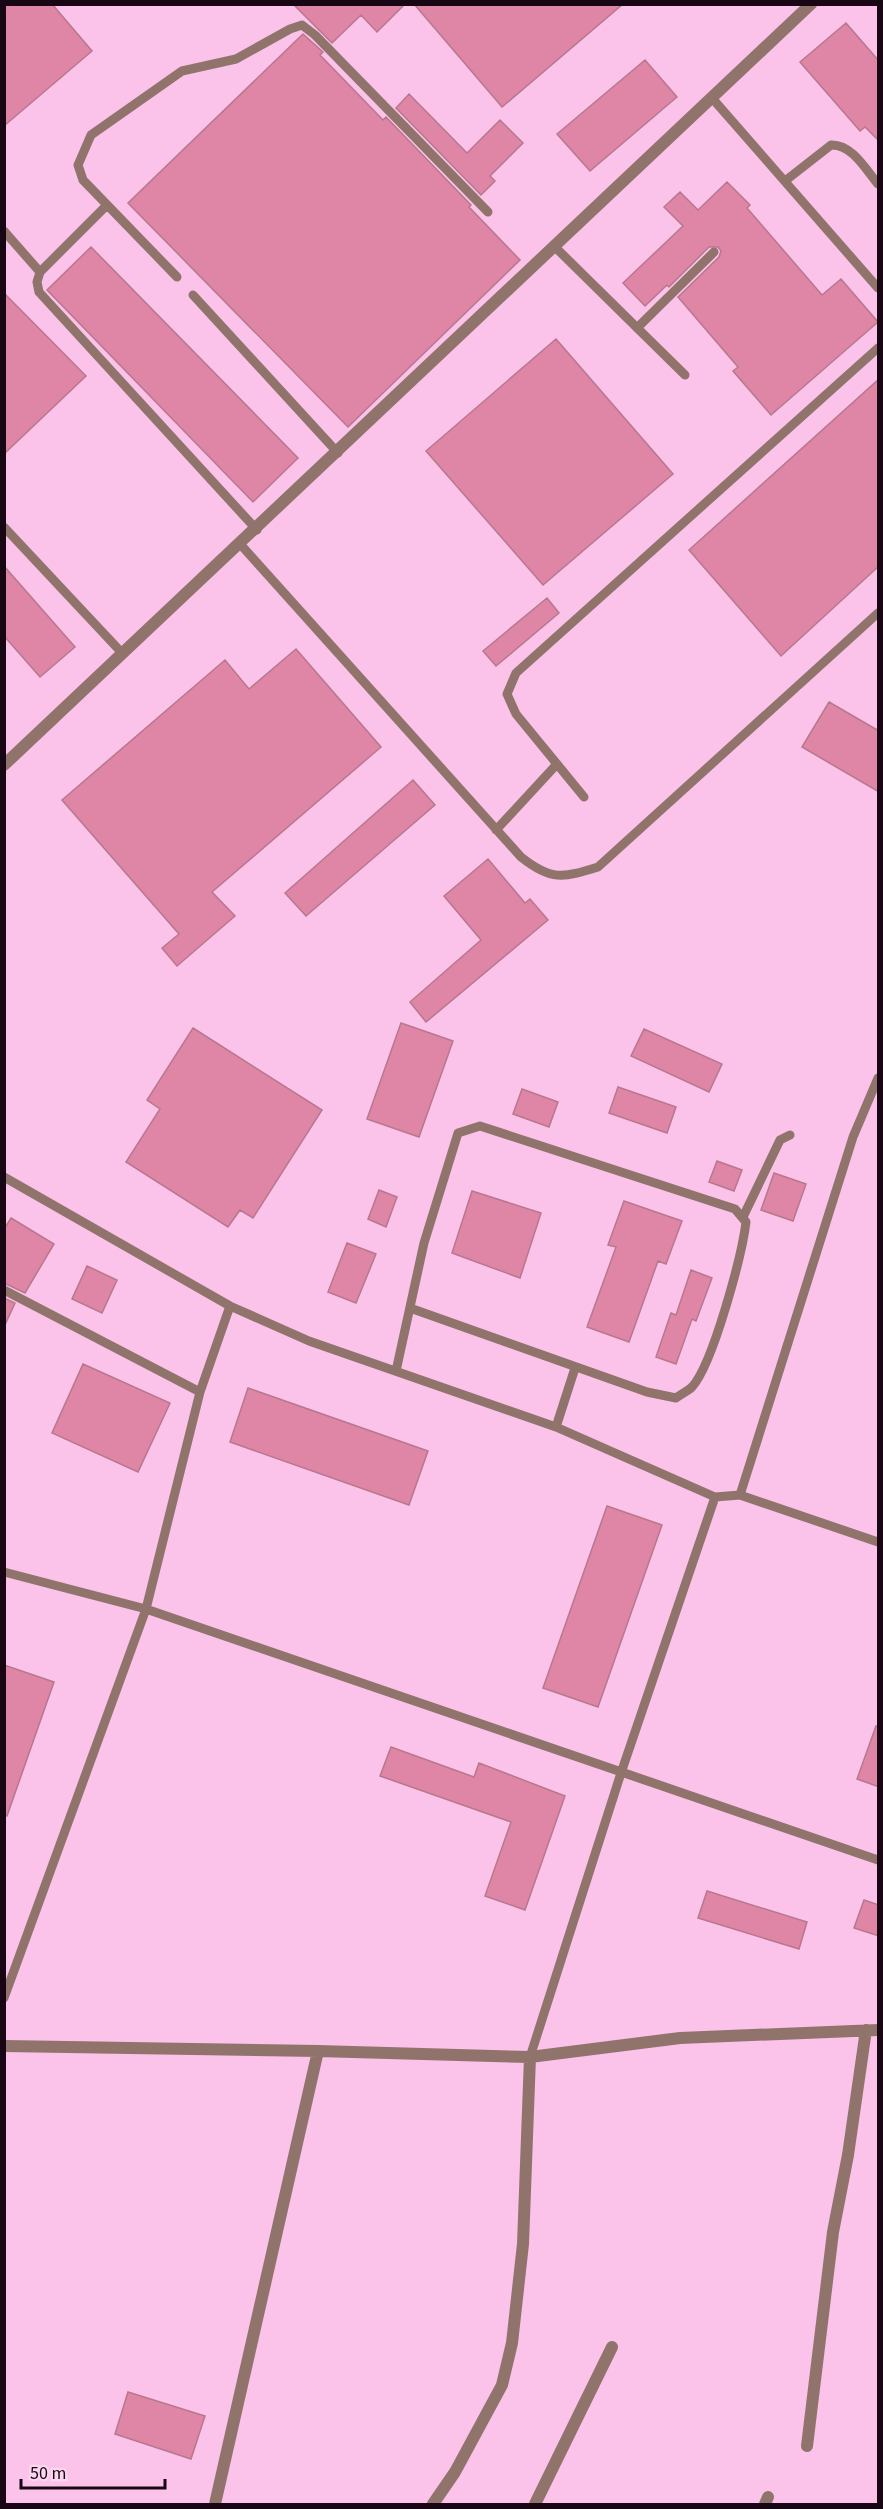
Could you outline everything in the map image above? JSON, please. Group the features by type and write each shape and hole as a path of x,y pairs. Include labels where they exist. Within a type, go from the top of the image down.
{"street":[{"path":"4,765 257,530 811,4"},
{"path":"4,2046 318,2050 530,2057 680,2038 872,2030 833,2232 807,2446"},
{"path":"215,2505 318,2050"},
{"path":"433,2505 455,2472 502,2385 512,2343 523,2244 530,2057"},
{"path":"535,2505 612,2348"}],"lane":[{"path":"177,277 83,180 78,165 92,135 182,71 236,59 290,29 302,25 315,35 488,212"},
{"path":"712,98 879,288"},
{"path":"785,181 831,145 840,145 847,148 879,184"},
{"path":"107,205 40,272 37,282 39,292 257,530"},
{"path":"4,231 40,272"},
{"path":"555,247 685,375"},
{"path":"637,328 714,252"},
{"path":"194,295 338,453"},
{"path":"584,797 516,714 507,694 516,673 879,348"},
{"path":"4,527 123,654"},
{"path":"241,545 521,857 539,872 568,876 598,867 879,613"},
{"path":"496,830 557,764"},
{"path":"740,1496 854,1137 879,1078"},
{"path":"396,1371 424,1243 458,1133 468,1128 480,1126 735,1209 746,1222 744,1242 709,1358 692,1387 676,1398 647,1392 576,1368 410,1308"},
{"path":"743,1216 780,1140 790,1135"},
{"path":"4,1177 230,1306 309,1341 556,1427 715,1497 740,1496 879,1542"},
{"path":"4,1290 200,1392"},
{"path":"4,1998 146,1609 200,1392 230,1306"},
{"path":"556,1427 576,1368"},
{"path":"530,2057 621,1773 715,1497"},
{"path":"4,1572 146,1609 879,1860"}],"building":[{"path":"4,4 52,4 92,51 4,126"},
{"path":"293,4 405,4 377,32 361,15 332,43"},
{"path":"414,4 623,4 502,107"},
{"path":"846,23 879,61 879,141 865,127 860,131 800,62"},
{"path":"303,34 323,52 320,55 383,120 386,117 471,205 469,207 520,260 348,427 128,203"},
{"path":"645,60 677,97 590,171 557,134"},
{"path":"409,94 467,153 500,120 523,143 490,176 495,181 481,195 396,108"},
{"path":"727,182 750,205 747,208 822,295 841,279 878,322 771,415 733,371 738,367 678,297 719,257 721,251 718,247 709,247 669,287 667,285 645,306 623,283 683,226 664,207 680,192 698,210"},
{"path":"91,247 298,458 253,502 47,290"},
{"path":"4,293 86,376 4,454"},
{"path":"556,339 673,474 543,585 426,451"},
{"path":"879,379 879,566 781,656 689,550"},
{"path":"4,566 75,647 40,677 4,636"},
{"path":"547,598 559,613 496,666 483,651"},
{"path":"296,649 381,747 212,892 235,916 177,966 162,948 179,934 62,800 225,660 249,689"},
{"path":"829,702 879,731 879,792 802,747"},
{"path":"413,780 435,805 306,916 285,893"},
{"path":"488,859 525,903 530,899 548,920 426,1022 410,1002 481,940 444,896"},
{"path":"401,1023 453,1041 419,1137 367,1119"},
{"path":"193,1028 322,1110 253,1218 240,1210 228,1227 126,1162 160,1109 147,1100"},
{"path":"644,1029 722,1064 709,1092 631,1056"},
{"path":"618,1087 676,1107 667,1133 609,1113"},
{"path":"522,1089 558,1102 549,1127 513,1114"},
{"path":"717,1161 742,1170 734,1191 709,1182"},
{"path":"774,1173 806,1184 793,1221 761,1210"},
{"path":"379,1190 397,1197 386,1227 368,1219"},
{"path":"472,1191 541,1213 520,1278 452,1253"},
{"path":"624,1201 682,1221 666,1264 658,1261 629,1342 587,1327 616,1247 608,1245"},
{"path":"11,1218 54,1244 25,1293 4,1283 4,1229"},
{"path":"347,1243 376,1254 356,1303 328,1292"},
{"path":"87,1266 117,1280 102,1313 72,1299"},
{"path":"691,1270 712,1278 696,1321 692,1319 676,1364 656,1357 671,1313 676,1315"},
{"path":"4,1298 15,1303 4,1327"},
{"path":"83,1364 170,1403 138,1472 52,1433"},
{"path":"248,1388 428,1451 409,1505 230,1442"},
{"path":"607,1506 662,1525 598,1707 543,1688"},
{"path":"4,1665 54,1682 7,1816 4,1816"},
{"path":"876,1726 879,1727 879,1787 857,1779"},
{"path":"391,1747 474,1777 479,1763 565,1796 525,1910 485,1896 511,1822 380,1776"},
{"path":"707,1891 807,1922 799,1949 698,1918"},
{"path":"864,1900 879,1905 879,1936 854,1928"},
{"path":"128,2392 205,2416 191,2459 115,2434"}]}
